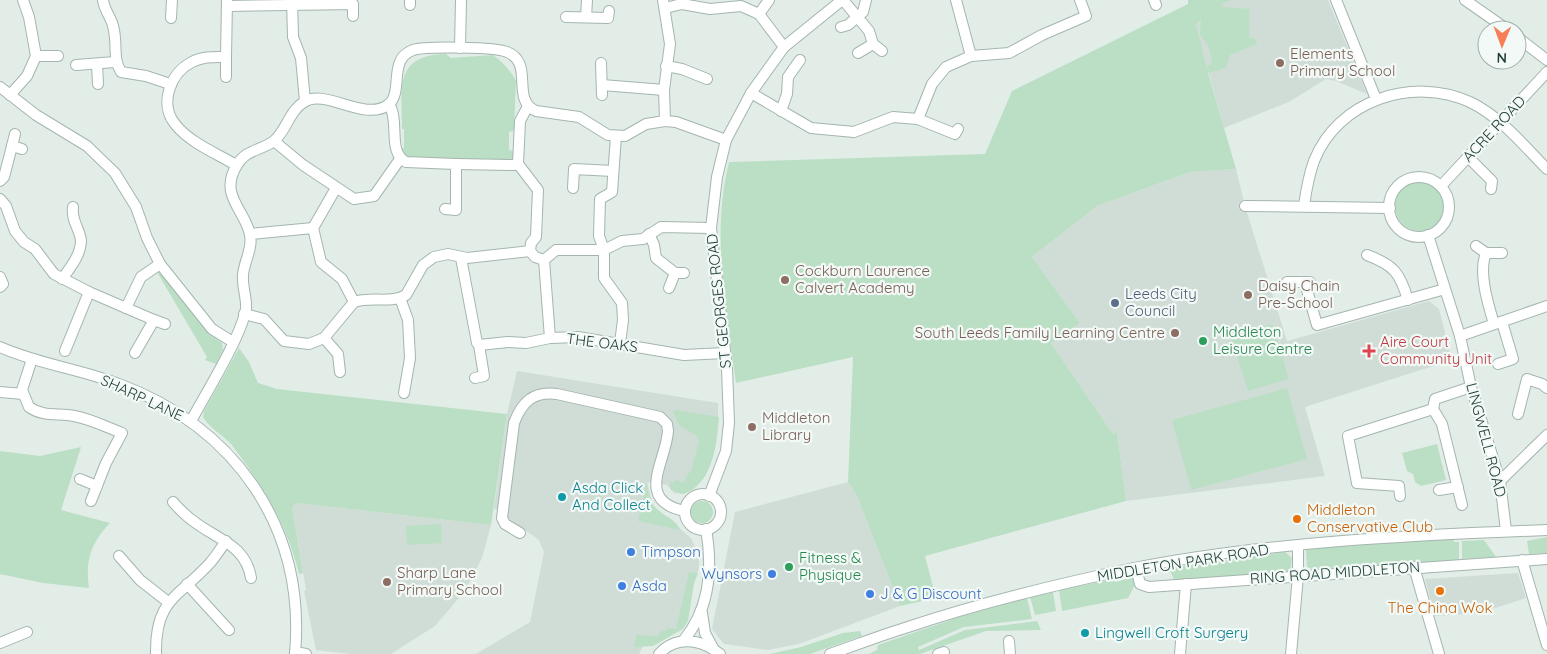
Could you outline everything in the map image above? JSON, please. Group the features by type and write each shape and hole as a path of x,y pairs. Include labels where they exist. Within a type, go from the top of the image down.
{"street":[{"path":"13,1 18,0"},
{"path":"10,95 27,76 36,56 29,17 23,0"},
{"path":"103,0 113,26 116,45 115,62 121,72 146,76 170,84"},
{"path":"171,18 172,0"},
{"path":"460,48 461,0"},
{"path":"586,0 586,18"},
{"path":"759,14 768,0"},
{"path":"843,0 869,31 873,44 882,51"},
{"name":"ST GEORGES ROAD","path":"709,496 726,451 729,423 730,400 711,228 717,177 726,140 751,93 784,47 843,0"},
{"path":"841,26 848,25 863,12 866,0"},
{"path":"956,0 971,56"},
{"path":"918,119 932,84 946,67 971,56 1009,53 1042,34 1086,16 1080,0"},
{"path":"1336,0 1376,99"},
{"path":"1465,0 1494,20"},
{"path":"226,77 227,3 353,2 353,16"},
{"path":"292,3 293,37 301,58 305,101"},
{"path":"665,121 664,90 670,44 664,4 682,4 710,9 741,6 759,14 784,47"},
{"path":"566,17 608,18 609,11"},
{"path":"858,53 873,44"},
{"path":"1527,45 1547,60"},
{"path":"191,421 233,342 244,314 246,298 243,278 250,251 250,234 233,200 231,183 236,165 246,155 274,141 281,134 298,107 305,101 320,98 356,108 382,107 388,104 394,95 398,68 406,54 421,48 502,50 515,57 522,68 524,100 528,106 536,111 579,117 600,131 616,136 625,136 656,121 665,121 676,122 726,140"},
{"path":"36,56 58,56"},
{"path":"226,57 207,57 193,61 184,67 170,84 168,106 174,123 191,138 236,165"},
{"path":"781,111 788,77 800,60"},
{"path":"76,65 115,62"},
{"path":"601,62 602,90 664,90"},
{"path":"97,64 98,84"},
{"path":"666,66 707,79"},
{"name":"ACRE ROAD","path":"1441,186 1547,72"},
{"path":"690,84 693,74"},
{"path":"0,87 86,146 115,172 136,207 147,238 160,264 212,329 233,342"},
{"path":"1304,206 1310,174 1321,148 1351,115 1376,99 1412,91 1442,93 1472,103 1501,123 1547,170"},
{"path":"751,93 811,128 854,132 893,117 918,119 955,134 958,129"},
{"path":"388,104 395,116 396,153 400,159 406,162 518,164"},
{"path":"528,106 521,116 518,164 538,190 536,237 531,243 530,251 535,257 544,260"},
{"path":"0,181 4,177 17,147 15,134"},
{"path":"616,136 612,192 600,199 599,236 604,250 604,278 622,303 623,320 620,343"},
{"path":"274,141 336,188 354,199 374,196 400,159"},
{"path":"1468,157 1492,180 1491,189"},
{"path":"445,209 456,210 456,164"},
{"path":"573,188 574,164 613,171"},
{"path":"1422,177 1432,180 1441,186 1449,202 1448,213 1440,228 1428,235 1418,236 1401,230 1393,220 1390,208 1395,190 1407,180 1422,177"},
{"path":"336,188 313,228 320,262 342,279 354,302"},
{"path":"0,199 6,206 5,219 24,242 35,249 54,274 89,292 165,324"},
{"path":"1245,206 1390,208"},
{"path":"61,220 72,212 81,241 76,259 62,278"},
{"path":"544,260 556,250 604,250 622,241 643,239 661,227 711,228"},
{"path":"250,234 313,228"},
{"path":"649,234 654,245 656,258 680,273 669,288"},
{"name":"LINGWELL ROAD","path":"1428,235 1460,336 1471,388 1500,481 1506,532"},
{"path":"1476,246 1486,252 1502,253"},
{"path":"244,314 264,319 278,337 290,343 309,344 324,338 354,302 370,299 400,298 410,289 422,265 442,255 461,258 530,251"},
{"path":"1486,252 1482,262 1489,309 1498,323 1513,359 1498,364"},
{"path":"1368,255 1396,271 1402,279 1408,300"},
{"path":"461,258 483,376"},
{"path":"544,260 550,338"},
{"path":"126,308 141,277 160,264"},
{"path":"0,277 2,280 0,287"},
{"path":"1287,282 1308,282 1317,325 1445,289"},
{"path":"64,351 68,329 89,292"},
{"path":"400,298 408,320 410,358 404,394"},
{"path":"1460,336 1547,306"},
{"path":"135,353 154,320"},
{"name":"THE OAKS","path":"478,344 526,343 550,338 578,337 684,355 725,353"},
{"path":"324,338 338,354 340,372"},
{"name":"SHARP LANE","path":"0,347 32,359 120,384 191,421 224,449 252,484 270,514 285,546 295,592 297,618 295,653 306,654"},
{"path":"32,359 23,394 29,407 36,411 80,417 127,434 97,486 92,501"},
{"path":"1518,414 1526,379 1542,384 1547,388"},
{"path":"1462,505 1442,424 1433,409 1436,399 1471,388"},
{"path":"0,392 23,394"},
{"path":"520,533 505,524 502,518 514,423 528,399 540,394 557,394 660,417 667,424 668,439 655,487 660,498 666,503 675,509 685,510"},
{"path":"1400,496 1399,486 1357,483 1348,436 1433,409"},
{"path":"1500,481 1547,435"},
{"path":"80,479 97,486"},
{"path":"1439,490 1458,487"},
{"path":"703,494 718,503 720,512 716,524 706,529 692,526 686,518 685,510 687,504 694,497 703,494"},
{"path":"173,502 186,517 226,541 244,557 251,578"},
{"path":"684,641 696,627 702,612 711,560 706,529"},
{"name":"MIDDLETON PARK ROAD","path":"830,654 908,627 996,601 1136,568 1298,546 1547,530"},
{"path":"156,654 158,622 168,602 211,563 226,541"},
{"path":"1291,654 1298,576 1298,546"},
{"path":"119,556 140,580 168,602"},
{"name":"RING ROAD MIDDLETON","path":"1136,568 1140,584 1149,586 1547,559"},
{"path":"1522,560 1547,644"},
{"path":"1414,567 1439,654"},
{"path":"187,584 229,630"},
{"path":"1180,654 1186,584"},
{"path":"702,612 704,634 717,651"},
{"path":"0,643 27,632"},
{"path":"660,654 673,644 684,641 693,641 717,651"},
{"path":"1009,641 1010,654"}],"shaded area":[{"name":"Elements Primary School","path":"1188,0 1328,0 1367,94 1336,81 1326,79 1289,102 1224,128"},
{"name":"South Leeds Family Learning Centre","path":"1236,169 1245,206 1287,341 1429,301 1439,309 1452,360 1305,407 1325,476 1126,501 1117,431 1113,434 1051,343 1080,323 1032,257 1097,206 1190,172"},
{"path":"517,371 718,403 718,423 684,494 674,493 667,485 647,482 653,506 691,538 699,556 699,568 679,631 643,646 639,654 476,654 530,622 544,552 539,540 494,508 507,414"},
{"path":"848,482 857,496 900,606 799,644 768,650 724,644 712,629 735,512"},
{"name":"Sharp Lane Primary School","path":"297,503 491,525 482,558 464,592 435,626 391,654 351,654 316,650 304,591 306,590 292,507"},
{"path":"1518,573 1526,598 1480,613 1435,616 1425,579"}],"green space":[{"path":"1188,0 1230,0 1222,4 1223,7 1250,9 1249,37 1256,39 1257,44 1230,55 1226,68 1208,73 1236,169 1190,172 1097,206 1032,257 1080,323 1051,343 1113,434 1117,431 1126,501 925,556 936,598 900,606 857,496 848,482 853,357 736,383 725,300 721,244 721,217 729,162 985,154 1012,91 1188,4","holes":["1201,19 1200,35 1208,45 1212,61 1207,68 1196,24"]},
{"path":"446,54 451,58 493,55 506,66 516,81 514,131 509,132 509,150 515,151 515,155 507,163 407,159 398,148 404,148 401,101 404,77 409,68 417,61 429,56"},
{"path":"1420,181 1430,183 1438,188 1443,196 1445,206 1443,216 1438,224 1430,229 1420,231 1410,229 1402,224 1397,216 1395,206 1397,196 1402,188 1410,183"},
{"path":"157,272 164,276 208,332 222,343 223,350 216,364 205,360 207,357"},
{"path":"1272,324 1289,379 1248,391 1231,337"},
{"path":"239,348 249,362 258,383 277,389 507,414 491,525 297,503 292,507 303,573 299,574 288,538 263,490 231,444 209,425 203,417 204,411"},
{"path":"1287,388 1307,459 1191,490 1172,420"},
{"path":"676,410 719,417 715,450 707,473 693,489 683,494 671,490 669,478 671,483 678,479 681,483 686,481 685,477 691,471 699,441 697,436 679,425 673,412"},
{"path":"1437,444 1446,480 1421,486 1415,482 1413,474 1407,471 1402,453"},
{"path":"81,447 61,510 110,523 103,530 91,552 88,569 89,588 43,583 0,574 0,451 40,456"},
{"path":"647,481 651,502 661,513 677,524 680,530 638,521"},
{"path":"702,501 710,504 713,512 710,520 702,523 694,520 691,512 694,504"},
{"path":"441,524 442,543 407,545 406,526"},
{"path":"1547,537 1547,553 1529,554 1527,541"},
{"path":"1454,539 1454,542 1459,542 1459,560 1312,569 1307,567 1306,550 1309,548"},
{"path":"1484,540 1496,557 1462,559 1462,541"},
{"path":"1285,552 1292,558 1290,573 1175,582 1169,568"},
{"path":"689,572 698,573 694,583 688,621 683,629 653,646 634,647 636,635 658,636 662,630 665,631 668,628 676,629"},
{"path":"1134,577 1135,585 1128,598 1062,611 1059,590 1114,579 1115,582"},
{"path":"1053,592 1056,611 1035,615 1030,597"},
{"path":"1027,598 1032,619 964,627 918,647 919,650 965,630 1037,621 1041,630 986,631 920,654 869,654 877,650 878,645 959,617"},
{"path":"860,631 862,636 810,654 770,654 801,647 843,633"}],"place":[{"name":"Elements Primary School","path":"1280,63"},
{"name":"Cockburn Laurence Calvert Academy","path":"785,280"},
{"name":"Daisy Chain Pre-School","path":"1248,295"},
{"name":"Leeds City Council","path":"1115,303"},
{"name":"South Leeds Family Learning Centre","path":"1175,333"},
{"name":"Middleton Leisure Centre","path":"1203,341"},
{"name":"Aire Court Community Unit","path":"1369,351"},
{"name":"Middleton Library","path":"752,427"},
{"name":"Asda Click And Collect","path":"562,497"},
{"name":"Middleton Conservative Club","path":"1297,519"},
{"name":"Timpson","path":"631,552"},
{"name":"Fitness & Physique","path":"789,567"},
{"name":"Wynsors","path":"772,574"},
{"name":"Sharp Lane Primary School","path":"387,582"},
{"name":"Asda","path":"622,586"},
{"name":"The China Wok","path":"1440,591"},
{"name":"J & G Discount","path":"870,594"},
{"name":"Lingwell Croft Surgery","path":"1085,633"}]}
